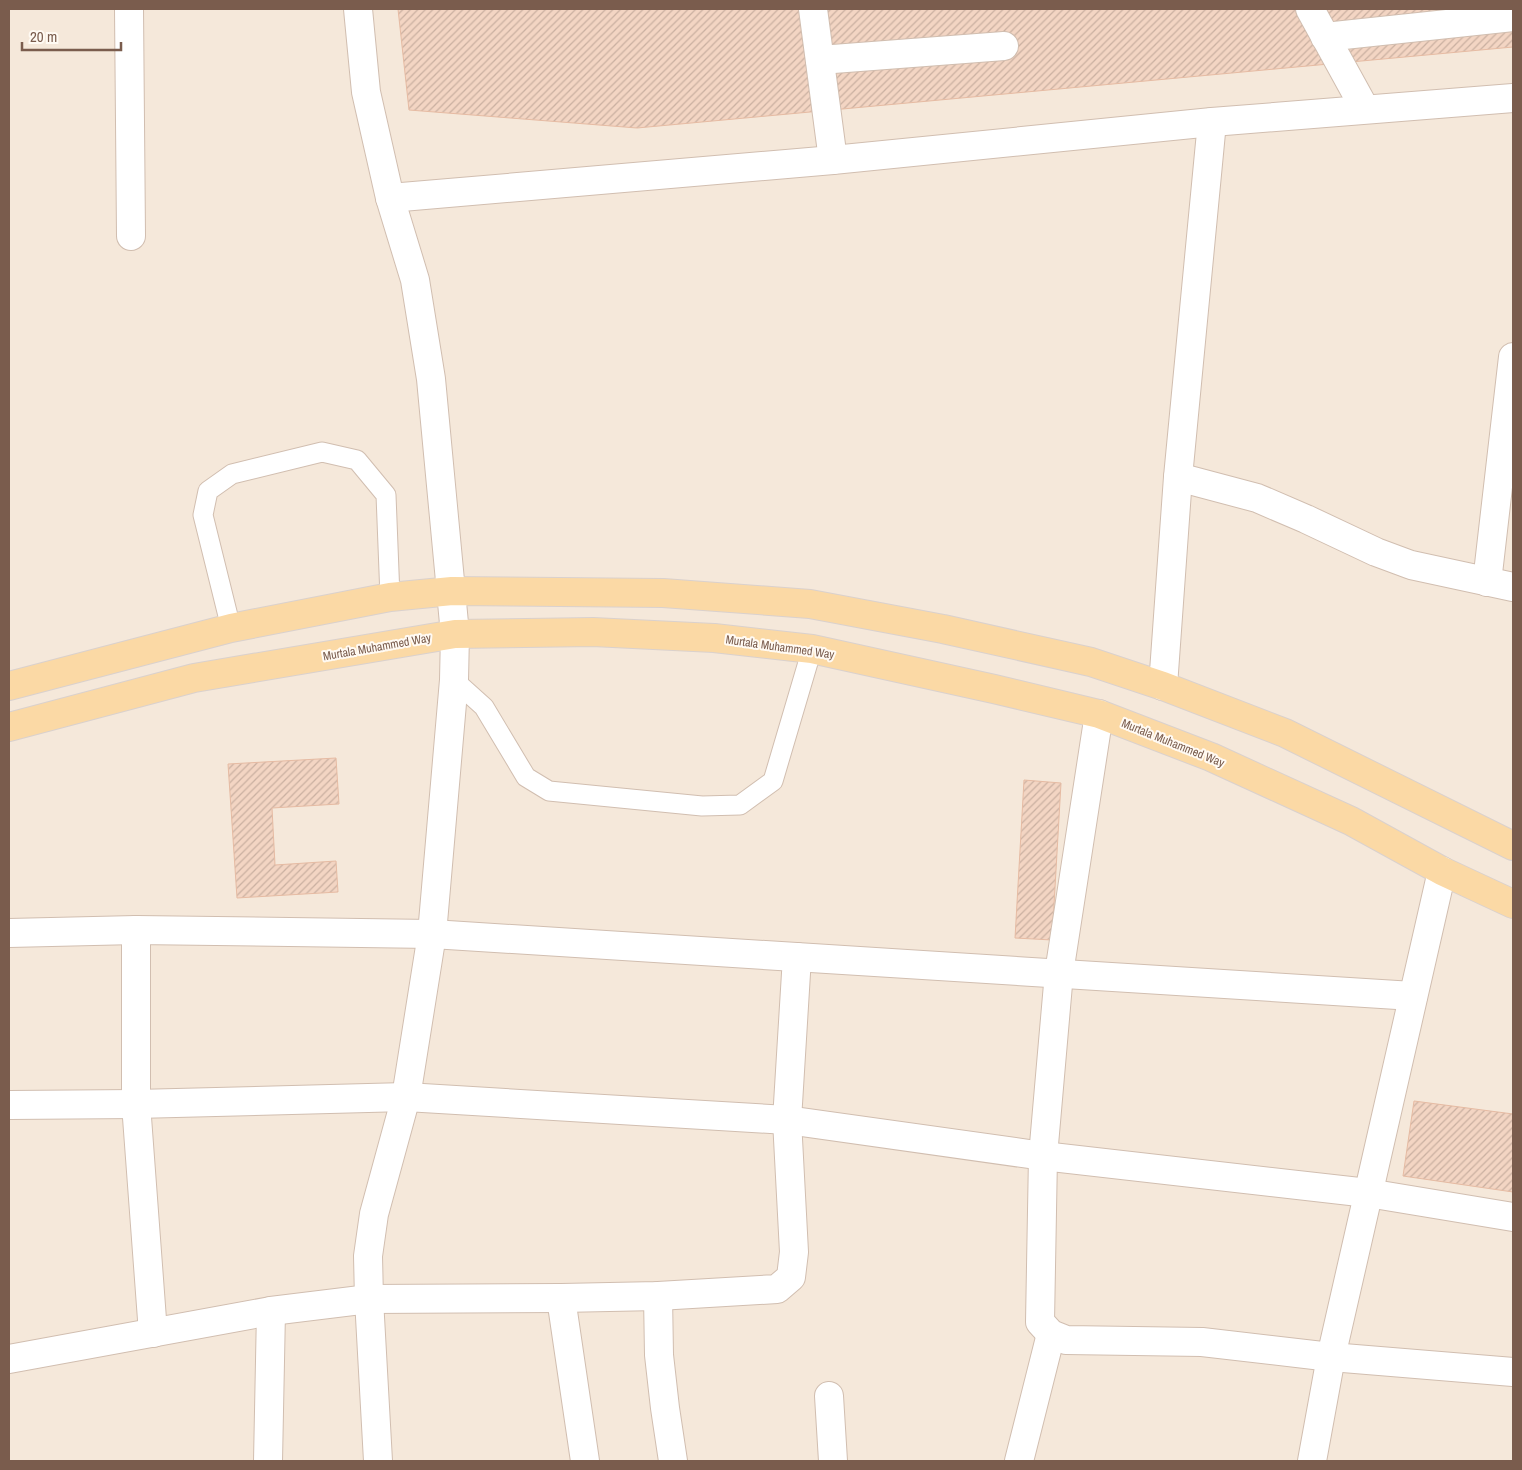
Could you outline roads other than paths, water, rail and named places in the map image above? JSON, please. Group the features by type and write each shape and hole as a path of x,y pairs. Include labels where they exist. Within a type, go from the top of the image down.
{"main road":[{"path":"9,686 231,628 390,598 452,591 663,593 810,604 943,629 1091,662 1164,686 1286,733 1513,846"},
{"name":"Murtala Muhammed Way","path":"9,727 194,678 455,634 593,632 714,638 812,649 1099,714 1212,757 1351,820 1442,871 1513,904"}],"street":[{"path":"130,9 131,236"},
{"path":"358,9 366,92 390,198 415,280 431,379 455,634 454,680 432,934 406,1097 374,1214 368,1256 378,1461"},
{"path":"813,9 833,160"},
{"path":"1310,9 1365,110"},
{"path":"1325,37 1513,17"},
{"path":"820,60 1004,46"},
{"path":"390,198 833,160 1212,122 1513,98"},
{"path":"1164,686 1178,477 1212,122"},
{"path":"1178,477 1257,498 1376,552 1411,565 1500,584 1512,374"},
{"path":"1099,714 1059,973 1043,1156 1040,1322 1051,1334 1066,1340 1202,1342 1330,1357 1513,1372"},
{"path":"1312,1461 1330,1357 1442,871"},
{"path":"136,930 136,1104 153,1333"},
{"path":"9,933 136,930 432,934 1413,996"},
{"path":"9,1359 271,1311 369,1299 658,1296 777,1289 791,1278 794,1252 787,1120 797,957"},
{"path":"9,1105 136,1104 406,1097 787,1120 1043,1156 1368,1193 1513,1217"},
{"path":"658,1296 659,1355 673,1461"},
{"path":"561,1298 585,1461"},
{"path":"268,1461 271,1311"},
{"path":"1019,1461 1051,1334"},
{"path":"829,1396 833,1461"}],"lane":[{"path":"231,628 203,516 208,491 232,474 322,452 357,460 386,496 390,598"},
{"path":"454,680 484,707 526,777 549,791 702,806 740,804 773,781 812,649"}]}
